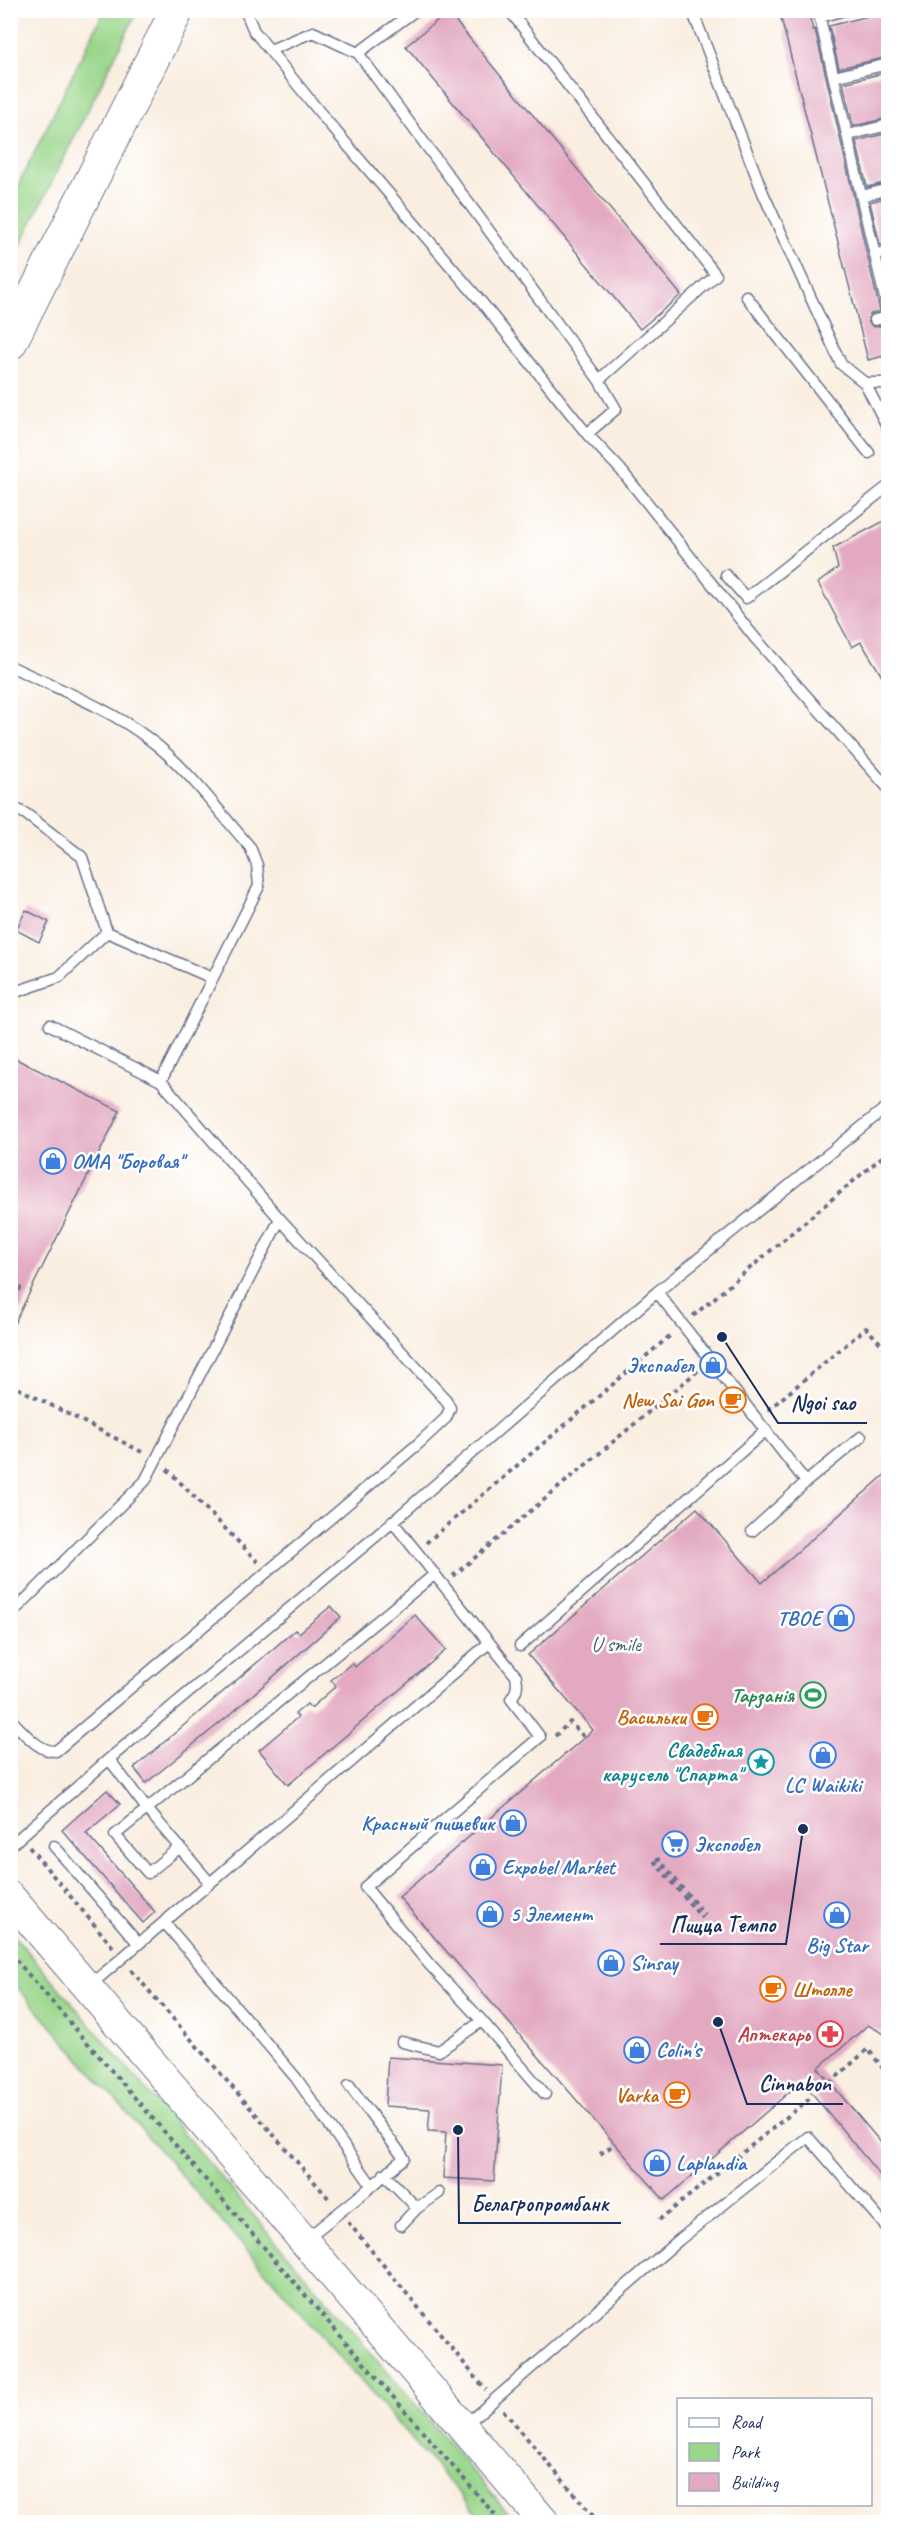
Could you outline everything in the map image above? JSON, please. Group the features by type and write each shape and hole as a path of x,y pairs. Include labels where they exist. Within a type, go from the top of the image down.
{"main road":[{"path":"10,291 152,10"},
{"path":"10,343 177,10"},
{"path":"10,1897 544,2523"}],"lane":[{"path":"245,10 254,31 326,120 483,304 587,434 621,470 755,638 888,788"},
{"path":"358,53 416,10"},
{"path":"509,10 716,275 599,380"},
{"path":"692,10 763,193 842,363 865,383 888,428"},
{"path":"845,10 819,14 888,311"},
{"path":"270,50 313,32 358,53 599,380 616,409 587,434"},
{"path":"834,77 888,64"},
{"path":"848,135 888,125"},
{"path":"862,196 888,189"},
{"path":"875,255 888,252"},
{"path":"746,296 869,453"},
{"path":"875,320 888,318"},
{"path":"865,383 888,383"},
{"path":"726,575 746,598 887,487"},
{"path":"10,666 105,712 149,739 175,762 250,847 257,865 259,886 161,1081"},
{"path":"10,806 26,814 82,858 107,932 212,978"},
{"path":"10,994 59,977 107,932"},
{"path":"10,1719 41,1748 48,1752 56,1751 446,1418 450,1408 446,1400 280,1220 161,1081 50,1025"},
{"path":"10,1846 657,1292 888,1106"},
{"path":"10,1616 145,1481 280,1220"},
{"path":"657,1292 806,1482"},
{"path":"520,1646 766,1430"},
{"path":"752,1531 806,1482 861,1437"},
{"path":"392,1521 516,1676 518,1684 511,1699 540,1737 365,1887 429,1964 545,2094"},
{"path":"180,1847 148,1873 115,1835 435,1574"},
{"path":"88,1987 489,1643"},
{"path":"109,1759 147,1809 210,1883"},
{"path":"54,1846 138,1943"},
{"path":"165,1923 296,2078 372,2186"},
{"path":"402,2042 439,2051 482,2021"},
{"path":"304,2241 404,2158 350,2085"},
{"path":"462,2427 679,2240 808,2137 888,2229"},
{"path":"384,2174 417,2208"},
{"path":"401,2225 417,2208 439,2193"}],"path":[{"path":"417,1552 888,1152"},
{"path":"10,1307 20,1288 11,1284"},
{"path":"443,1584 711,1360"},
{"path":"540,1737 548,1741 570,1722 585,1738"},
{"path":"21,1837 340,2212 598,2523"},
{"path":"655,1859 703,1916"},
{"path":"10,1953 501,2523"},
{"path":"830,2083 868,2049 888,2075"},
{"path":"659,2220 813,2096"},
{"path":"600,2154 615,2144"}],"green space":[{"path":"104,11 136,11 136,14 11,264 11,200"},
{"path":"11,1932 516,2522 484,2522 11,1980"}],"building":[{"path":"779,10 808,10 813,30 815,29 880,311 870,314 868,321 873,327 888,325 888,355 868,360"},
{"path":"888,11 888,57 839,68 829,26"},
{"path":"448,12 681,295 640,329 406,46"},
{"path":"888,72 888,118 853,126 843,83"},
{"path":"888,133 888,182 867,187 856,141"},
{"path":"888,197 888,244 880,245 870,202"},
{"path":"888,519 888,686 861,642 852,647 818,583 838,568 833,548"},
{"path":"26,910 49,922 39,942 16,930"},
{"name":"ОМА \"Боровая\"","path":"10,1056 120,1111 10,1332"},
{"name":"Экспобел","path":"888,1472 888,2036 868,2025 818,2068 888,2151 888,2185 802,2081 664,2200 399,1897 593,1730 528,1655 697,1508 762,1583"},
{"path":"331,1606 341,1617 232,1713 146,1783 134,1768 295,1630 299,1633"},
{"path":"415,1615 446,1650 288,1785 259,1750 298,1717 295,1714 307,1704 311,1708 336,1686 331,1680 352,1663 355,1667"},
{"path":"107,1790 120,1804 86,1833 155,1912 143,1923 62,1830"},
{"path":"388,2057 502,2065 494,2181 443,2178 446,2132 428,2131 430,2109 385,2106"}],"place":[{"name":"ОМА \"Боровая\"","path":"53,1161"},
{"name":"Ngoi sao","path":"722,1337"},
{"name":"Экспабел","path":"713,1365"},
{"name":"New Sai Gon","path":"733,1400"},
{"name":"ТВОЕ","path":"841,1618"},
{"name":"Тарзанія","path":"813,1695"},
{"name":"Васильки","path":"705,1717"},
{"name":"LC Waikiki","path":"823,1755"},
{"name":"Свадебная карусель \"Спарта\"","path":"761,1762"},
{"name":"Красный пищевик","path":"513,1823"},
{"name":"Пицца Темпо","path":"803,1829"},
{"name":"Экспобел","path":"675,1844"},
{"name":"Expobel Market","path":"483,1867"},
{"name":"5 Элемент","path":"490,1914"},
{"name":"Big Star","path":"837,1915"},
{"name":"Sinsay","path":"611,1963"},
{"name":"Штолле","path":"773,1989"},
{"name":"Cinnabon","path":"718,2022"},
{"name":"Аптекарь","path":"830,2034"},
{"name":"Colin's","path":"637,2050"},
{"name":"Varka","path":"677,2095"},
{"name":"Белагропромбанк","path":"458,2130"},
{"name":"Laplandia","path":"657,2163"}],"park label":[{"name":"U smile","path":"616,1644"}]}
